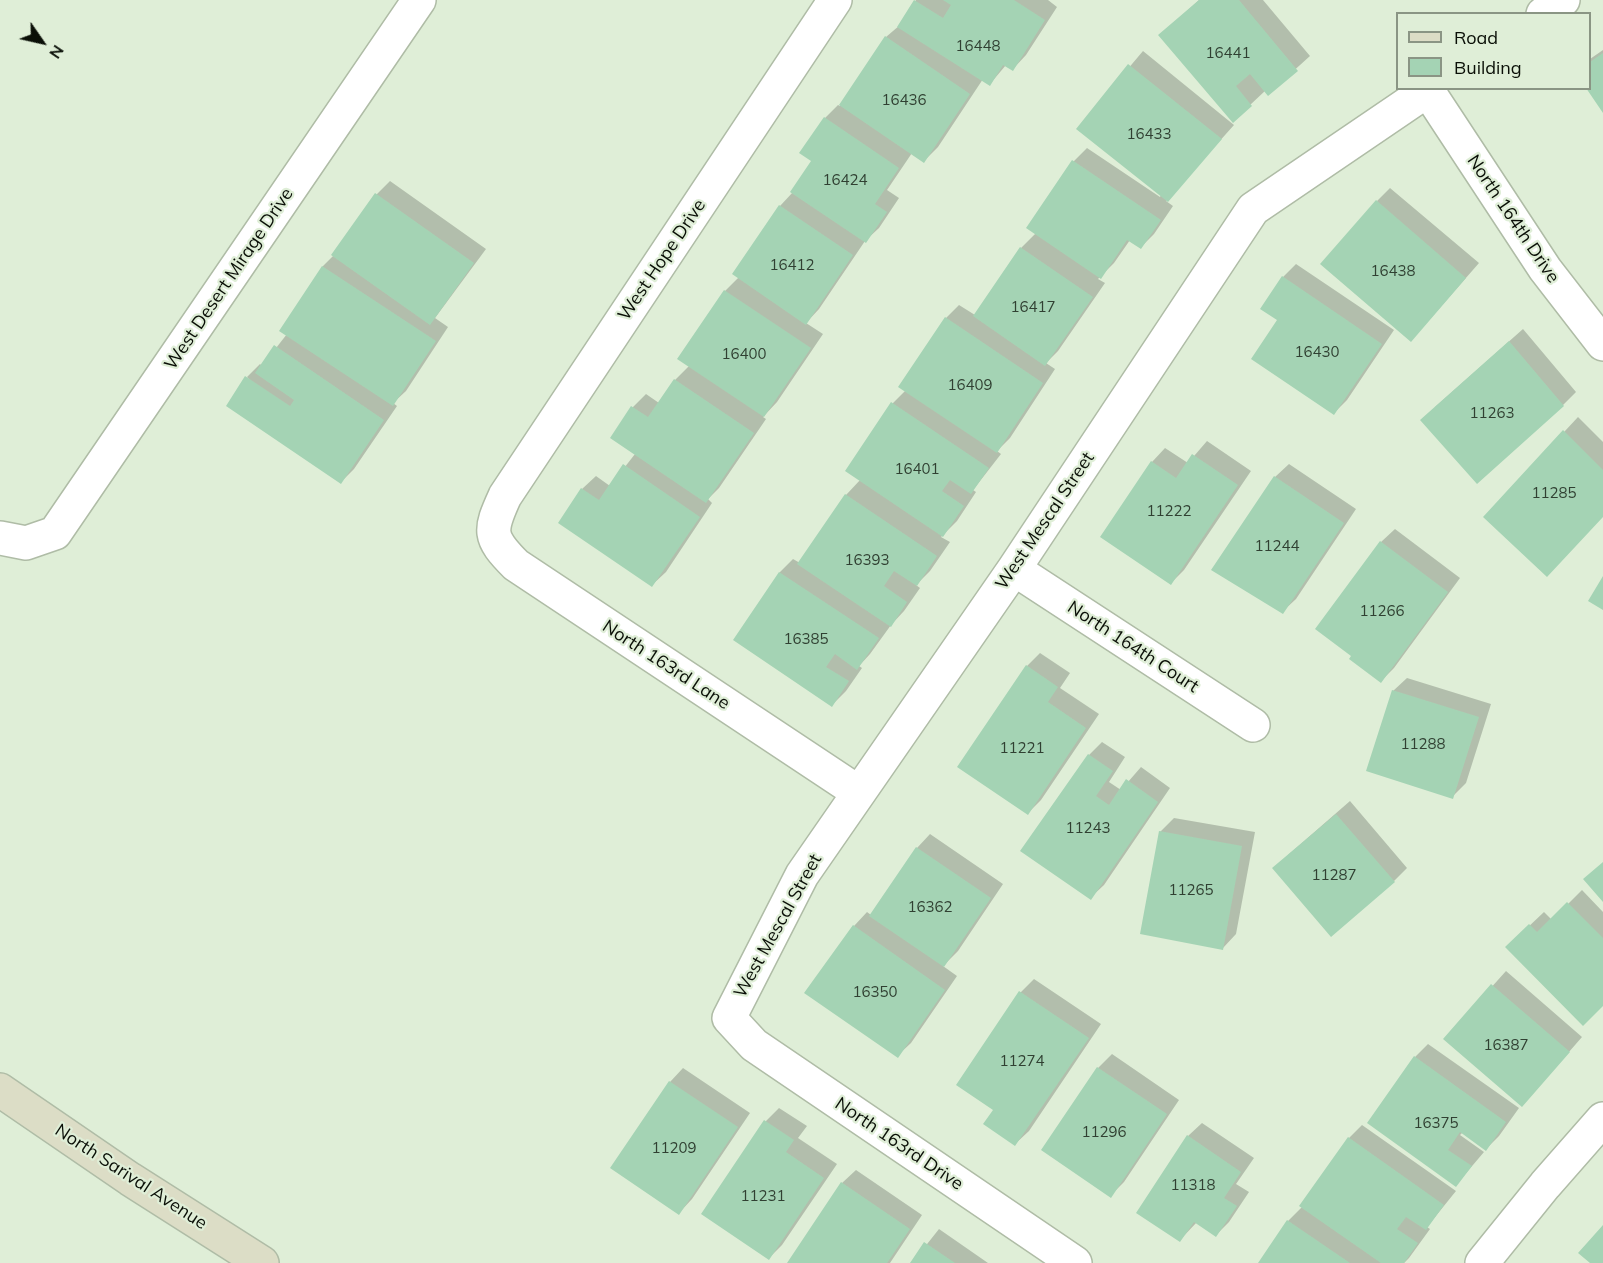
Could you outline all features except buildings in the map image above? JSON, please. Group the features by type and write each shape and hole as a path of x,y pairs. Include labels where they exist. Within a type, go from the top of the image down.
{"main road":[{"name":"North Sarival Avenue","path":"0,1090 130,1179 262,1263"}],"street":[{"name":"West Desert Mirage Drive","path":"13,540 55,533 419,0"},
{"name":"West Hope Drive","path":"493,523 505,496 835,0"},
{"path":"1546,12 1563,0"},
{"name":"North 164th Drive","path":"1429,90 1545,269 1603,344"},
{"name":"West Mescal Street","path":"729,1018 802,875 1014,569 1253,209 1429,90"},
{"name":"North 163rd Lane","path":"493,523 497,546 516,565 858,792"},
{"name":"North 164th Court","path":"1014,569 1253,725"},
{"name":"North 163rd Drive","path":"729,1018 754,1045 1075,1263"},
{"path":"1482,1263 1545,1185 1603,1119"}]}
